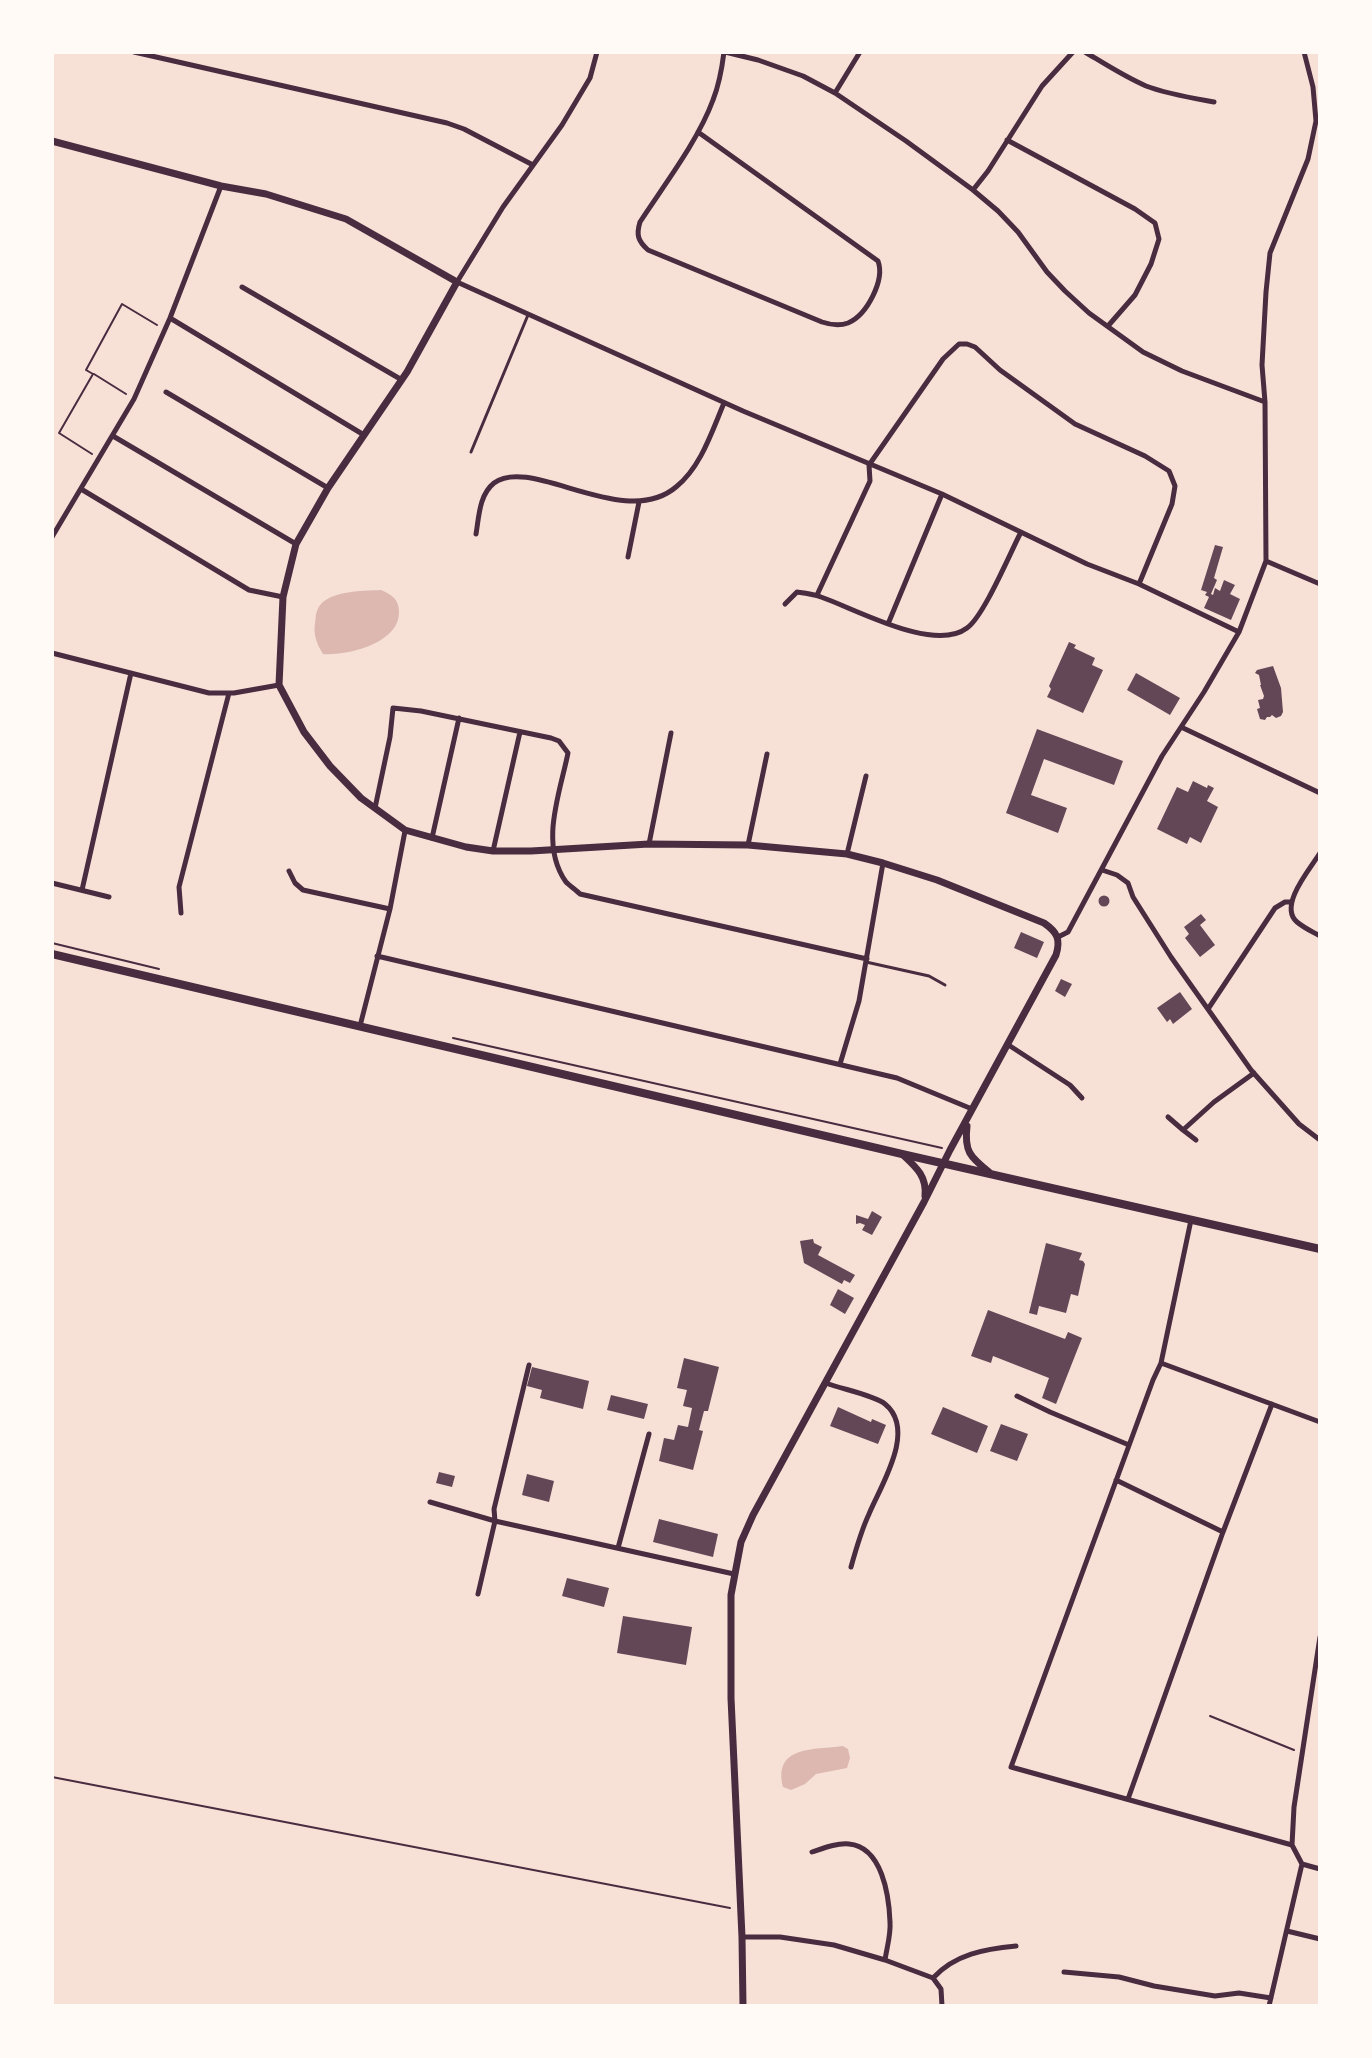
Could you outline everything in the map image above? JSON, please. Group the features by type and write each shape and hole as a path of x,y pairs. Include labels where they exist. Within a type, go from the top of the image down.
{"main road":[{"path":"52,954 944,1164 1320,1249"}],"street":[{"path":"134,52 447,123 533,165"},
{"path":"597,52 590,78 562,125 503,207 402,380 328,488 296,544 283,597 279,685 304,732 330,766 361,798 405,830 493,851 649,844 748,845 847,854 937,880 1044,923 1054,929 1059,945 741,1542 731,1595 731,1698 743,2006"},
{"path":"698,132 878,261 880,281 854,320 838,325 822,322 648,250 637,236 640,222 698,132 713,101 725,52 758,60 803,76 835,93 973,190 1018,232 1065,291 1089,313 1143,352 1182,371 1265,402"},
{"path":"835,93 860,52"},
{"path":"973,190 1042,86 1073,52"},
{"path":"1085,52 1147,87 1214,102"},
{"path":"1058,937 1068,932 1162,756 1239,632 1266,561 1262,365 1266,292 1270,253 1308,159 1316,121 1313,87 1304,52"},
{"path":"1007,140 1135,209 1155,223 1159,239 1151,264 1135,295 1108,326"},
{"path":"52,141 221,186 266,194 346,219 457,282 804,438 942,494 1239,632"},
{"path":"52,537 134,399 170,318 221,186"},
{"path":"242,287 402,380"},
{"path":"170,318 364,435"},
{"path":"817,595 870,481 869,465 951,350 959,344 975,347 1000,370 1075,424 1145,456 1169,471 1175,486 1172,504 1139,584"},
{"path":"166,392 328,488"},
{"path":"476,534 481,504 487,492 495,482 506,478 525,477 622,501 659,498 685,478 706,446 724,403"},
{"path":"113,436 296,544"},
{"path":"81,489 249,590 283,597"},
{"path":"888,624 942,494"},
{"path":"628,557 639,502"},
{"path":"785,604 797,592 817,595 888,624 921,634 949,636 967,628 981,611 1021,532"},
{"path":"1266,561 1320,584"},
{"path":"53,656 209,693 279,685"},
{"path":"82,890 131,673"},
{"path":"181,913 179,887 229,693"},
{"path":"375,808 393,708 459,718 559,741 568,753 553,827 553,850 566,881 580,894 866,961"},
{"path":"432,838 459,718"},
{"path":"1181,727 1320,793"},
{"path":"493,851 520,732"},
{"path":"649,844 671,733"},
{"path":"748,845 767,754"},
{"path":"847,854 866,776"},
{"path":"360,1026 390,909 405,830"},
{"path":"1320,853 1290,902 1291,914 1297,922 1320,936"},
{"path":"840,1064 859,1001 883,863"},
{"path":"1102,870 1128,883 1154,932 1254,1073 1299,1124 1320,1140"},
{"path":"289,871 303,890 390,909"},
{"path":"52,883 109,897"},
{"path":"1208,1009 1275,908 1290,902"},
{"path":"377,956 897,1078 973,1109"},
{"path":"1007,1044 1070,1085 1082,1098"},
{"path":"1183,1130 1214,1102 1254,1073"},
{"path":"1168,1117 1196,1140"},
{"path":"968,1120 965,1142 968,1151 993,1175"},
{"path":"902,1154 924,1178 924,1202"},
{"path":"1191,1219 1161,1363 1011,1767 1292,1845"},
{"path":"1161,1363 1320,1422"},
{"path":"478,1594 495,1521 494,1509 529,1365"},
{"path":"826,1383 883,1402 898,1421 896,1449 860,1535 851,1567"},
{"path":"1017,1396 1129,1445"},
{"path":"1128,1799 1272,1404"},
{"path":"618,1548 649,1434"},
{"path":"1116,1480 1223,1532"},
{"path":"430,1502 495,1521 734,1574"},
{"path":"1269,2006 1302,1864 1292,1845 1292,1821 1320,1637"},
{"path":"1310,1705 1320,1709"},
{"path":"812,1852 832,1845 851,1844 865,1850 876,1862 886,1890 890,1923 885,1960"},
{"path":"1302,1864 1320,1869"},
{"path":"1287,1931 1320,1939"},
{"path":"742,1937 780,1937 834,1945 885,1960 933,1978 941,1989 942,2006"},
{"path":"933,1978 942,1968 969,1954 1016,1946"},
{"path":"1064,1972 1119,1977 1215,1996 1239,1993 1271,1998"}],"lane":[{"path":"471,452 529,315"},
{"path":"866,961 929,976 945,985"}],"path":[{"path":"134,399 86,370 122,304 165,329"},
{"path":"93,374 59,433 99,458"},
{"path":"52,943 157,969"},
{"path":"455,1039 950,1150"},
{"path":"1210,1716 1302,1753"},
{"path":"52,1777 740,1910"}],"shaded area":[{"path":"381,590 394,598 399,608 397,623 391,632 358,650 323,654 315,632 316,614 321,604 336,595"},
{"path":"843,1746 848,1749 850,1758 847,1768 816,1774 805,1784 791,1790 783,1787 784,1763 790,1757 799,1752"}],"building":[{"path":"1215,545 1223,547 1211,594 1215,588 1220,591 1224,580 1235,585 1230,594 1240,599 1231,620 1204,608 1209,597 1205,595 1207,592 1201,590"},
{"path":"1069,642 1076,645 1074,648 1095,658 1092,665 1103,670 1083,713 1047,697"},
{"path":"1273,666 1281,688 1283,712 1281,716 1276,718 1272,715 1265,720 1260,719 1257,709 1260,708 1258,700 1264,696 1259,675 1255,673"},
{"path":"1136,673 1180,698 1170,715 1127,690"},
{"path":"1037,729 1123,761 1114,785 1044,759 1031,795 1067,808 1058,833 1006,813"},
{"path":"1193,781 1214,788 1207,801 1218,807 1201,843 1190,837 1187,844 1157,829 1177,787 1188,792"},
{"path":"1104,896 1109,901 1104,906 1099,901"},
{"path":"1201,914 1206,920 1200,925 1215,945 1200,957 1185,938 1189,934 1184,927"},
{"path":"1021,932 1044,942 1037,958 1014,948"},
{"path":"1061,979 1072,984 1065,997 1055,991"},
{"path":"1180,992 1192,1009 1173,1024 1170,1019 1167,1022 1157,1008"},
{"path":"872,1211 882,1217 872,1235 862,1230 865,1225 856,1224 856,1215 868,1219"},
{"path":"813,1239 822,1247 818,1255 855,1275 850,1283 844,1280 842,1284 804,1263 800,1241"},
{"path":"1046,1243 1082,1253 1079,1260 1085,1264 1078,1296 1071,1294 1066,1313 1039,1306 1037,1315 1029,1313"},
{"path":"838,1289 854,1298 845,1314 830,1305"},
{"path":"988,1310 1065,1339 1068,1332 1082,1338 1056,1404 1042,1398 1049,1378 993,1356 991,1363 971,1356"},
{"path":"684,1358 719,1367 708,1411 704,1411 699,1430 703,1431 693,1470 659,1461 664,1438 674,1440 678,1425 688,1427 692,1408 683,1406 687,1390 677,1388"},
{"path":"532,1367 589,1381 583,1409 540,1398 542,1390 527,1386"},
{"path":"611,1395 648,1404 644,1419 607,1410"},
{"path":"838,1407 871,1422 872,1419 886,1425 878,1444 830,1426"},
{"path":"943,1407 988,1426 977,1453 931,1434"},
{"path":"1001,1424 1028,1434 1017,1461 990,1451"},
{"path":"439,1472 455,1476 452,1487 436,1483"},
{"path":"527,1474 554,1481 549,1502 522,1495"},
{"path":"659,1519 718,1534 713,1557 653,1542"},
{"path":"567,1578 609,1588 604,1607 562,1596"},
{"path":"623,1616 692,1627 686,1665 617,1653"}]}
